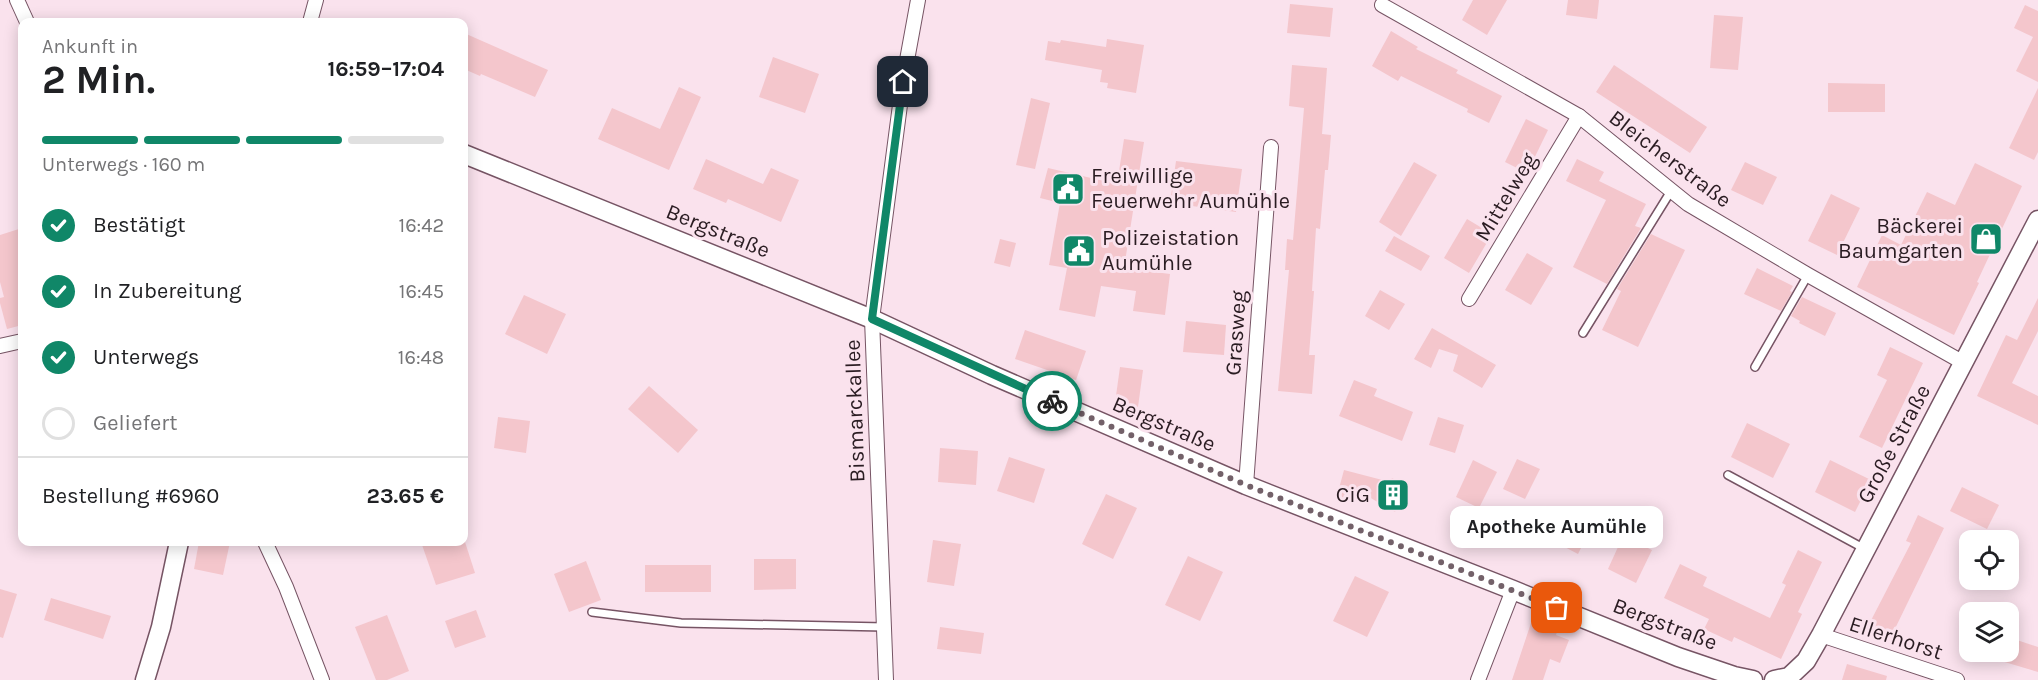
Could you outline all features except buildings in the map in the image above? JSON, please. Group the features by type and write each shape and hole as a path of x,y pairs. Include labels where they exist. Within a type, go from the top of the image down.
{"street":[{"path":"17,0 25,18"},
{"path":"311,18 316,0"},
{"name":"Bismarckallee","path":"886,680 872,319 903,82 918,0"},
{"name":"Bleicherstraße","path":"1382,5 1579,116 1688,204 1964,363"},
{"name":"Mittelweg","path":"1469,299 1579,116"},
{"name":"Grasweg","path":"1246,485 1271,147"},
{"name":"Bergstraße","path":"468,156 872,319 992,375 1246,485 1678,657 1753,680"},
{"name":"Große Straße","path":"1780,679 1789,677 1806,661 1821,635 2038,220"},
{"path":"0,346 18,342"},
{"path":"145,680 161,627 178,546"},
{"path":"267,546 286,587 322,680"},
{"path":"1478,680 1513,590"},
{"name":"Ellerhorst","path":"1821,635 1957,680"}],"lane":[{"path":"1583,333 1671,191"},
{"path":"1755,367 1808,275"},
{"path":"1728,475 1865,549"},
{"path":"592,612 681,623 885,627"}],"way so far":[{"path":"1052,401 1246,485 1557,608"}],"place":[{"name":"Freiwillige Feuerwehr Aumühle","path":"1068,189"},
{"name":"Bäckerei Baumgarten","path":"1986,239"},
{"name":"Polizeistation Aumühle","path":"1079,251"},
{"name":"CiG","path":"1393,495"},
{"name":"Apotheke Aumühle","path":"1557,608"}],"route":[{"path":"903,82 872,319 1052,401"}]}
